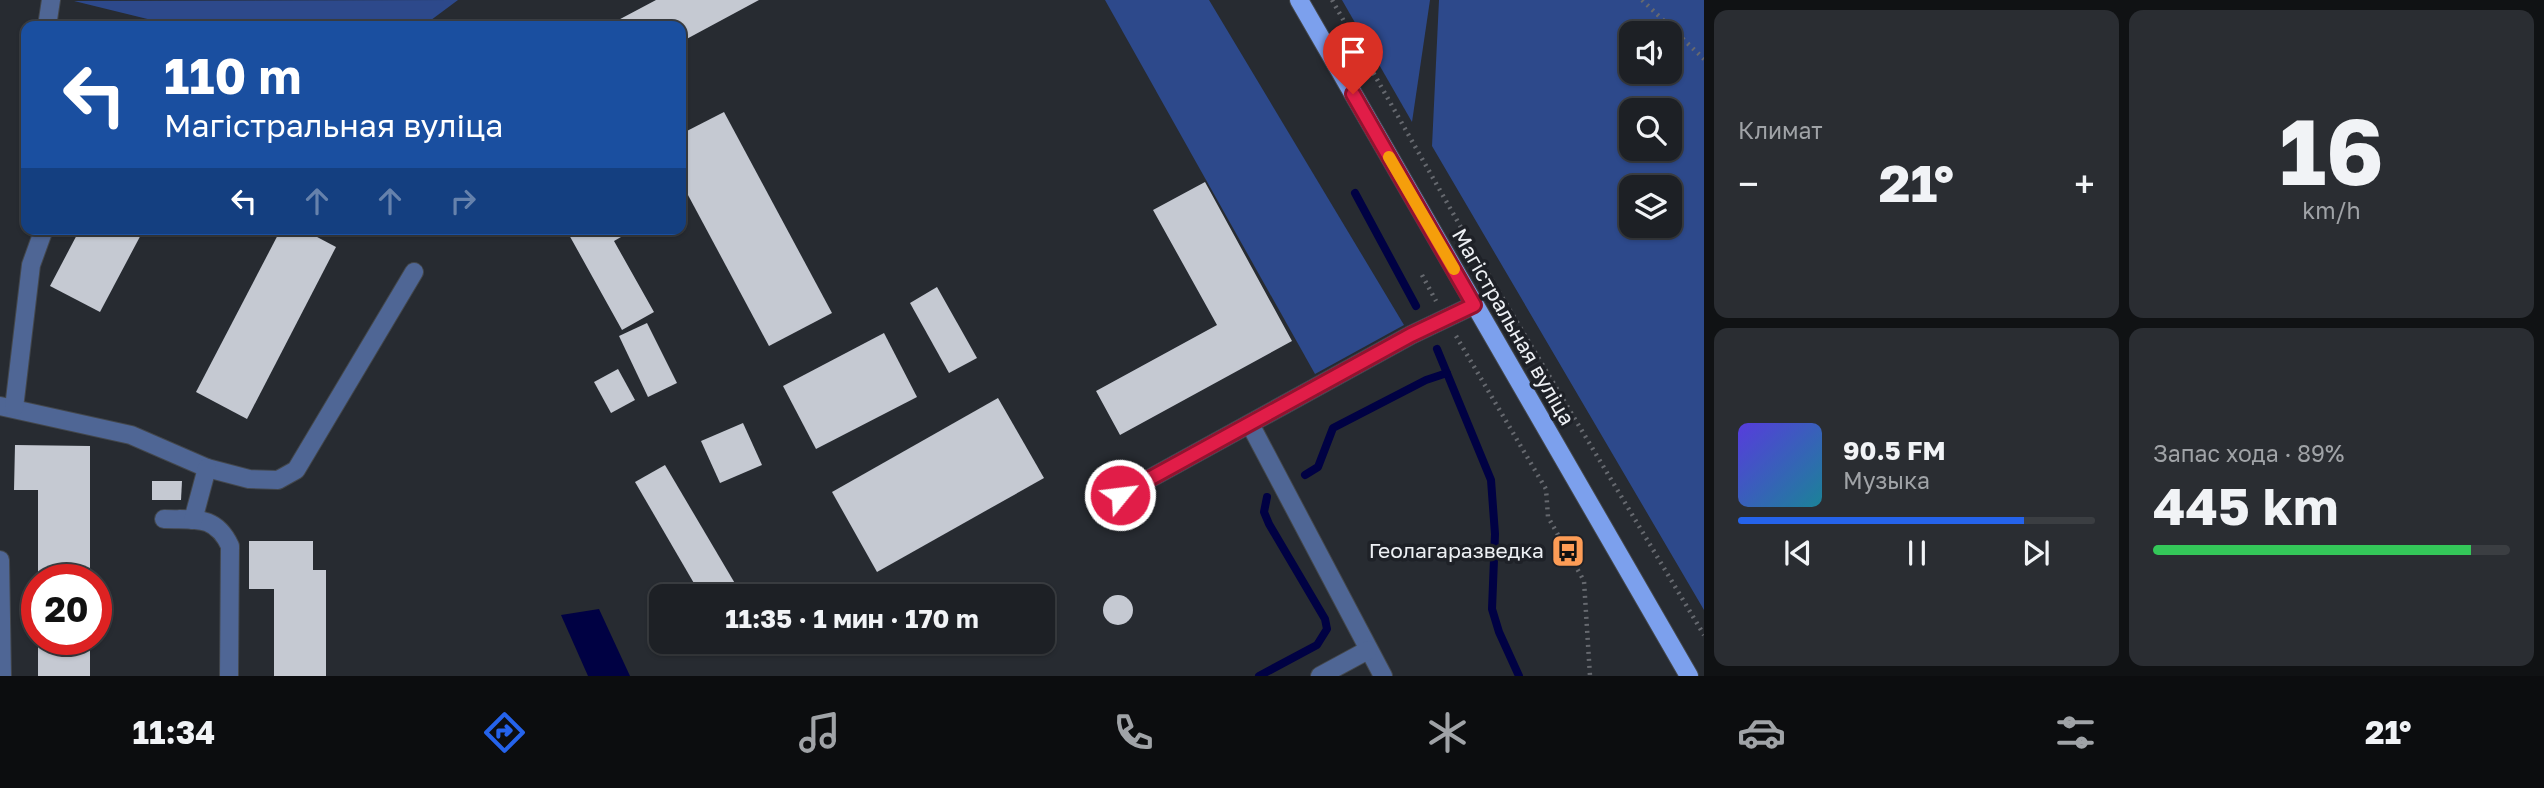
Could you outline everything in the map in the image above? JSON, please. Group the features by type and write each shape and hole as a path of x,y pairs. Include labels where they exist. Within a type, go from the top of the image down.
{"main road":[{"name":"Магістральная вуліца","path":"1298,0 1689,676"}],"street":[{"path":"48,21 51,0"},
{"path":"42,235 31,265 7,407 131,435 207,468 249,480 278,480 296,470 414,272"},
{"path":"1120,495 1474,305"},
{"path":"1250,424 1383,676"},
{"path":"193,520 207,468"},
{"path":"164,519 208,521 223,532 230,546 229,676"},
{"path":"0,560 2,676"},
{"path":"1320,676 1368,650"}],"path":[{"path":"1332,0 1471,245 1704,635"},
{"path":"1642,0 1704,59"},
{"path":"1422,275 1546,489 1548,517 1584,580 1590,676"}],"shaded area":[{"path":"458,0 430,21 156,21 74,1"},
{"path":"1105,0 1209,0 1404,325 1315,374"},
{"path":"1342,0 1430,0 1412,122"},
{"path":"1439,0 1704,0 1704,610 1432,146"},
{"path":"599,609 630,676 588,676 561,615"}],"building":[{"path":"656,0 759,0 686,39 686,21 616,21"},
{"path":"724,112 832,313 769,346 686,191 686,131"},
{"path":"1205,182 1292,341 1120,435 1096,391 1217,325 1153,210"},
{"path":"77,235 141,235 100,312 50,286"},
{"path":"278,235 313,235 336,247 247,419 196,392"},
{"path":"569,235 624,235 614,241 654,312 622,330"},
{"path":"937,287 977,358 949,373 910,303"},
{"path":"647,323 677,383 648,397 619,336"},
{"path":"884,333 917,397 816,449 783,386"},
{"path":"618,369 635,400 611,413 594,382"},
{"path":"998,398 1044,478 877,572 832,492"},
{"path":"743,423 762,465 720,483 701,441"},
{"path":"15,445 90,446 90,564 38,564 38,490 14,490"},
{"path":"665,465 735,584 694,584 635,482"},
{"path":"152,481 182,481 181,500 152,500"},
{"path":"249,541 313,541 313,570 326,570 326,676 274,676 274,589 249,589"},
{"path":"1118,595 1129,599 1133,610 1129,621 1118,625 1107,621 1103,610 1107,599"},
{"path":"38,655 90,655 90,676 38,676"}],"waterway":[{"path":"1355,193 1416,306"},
{"path":"1437,349 1491,480 1495,534 1492,609 1499,632 1519,676"},
{"path":"1305,475 1318,467 1333,428 1426,380 1447,373"},
{"path":"1259,676 1317,645 1327,629 1325,619 1269,524 1264,512 1267,497"}],"slow traffic":[{"path":"1389,157 1454,269"}],"place":[{"name":"Геолагаразведка","path":"1568,551"}],"route":[{"path":"1120,495 1411,335 1474,305 1353,94"}]}
